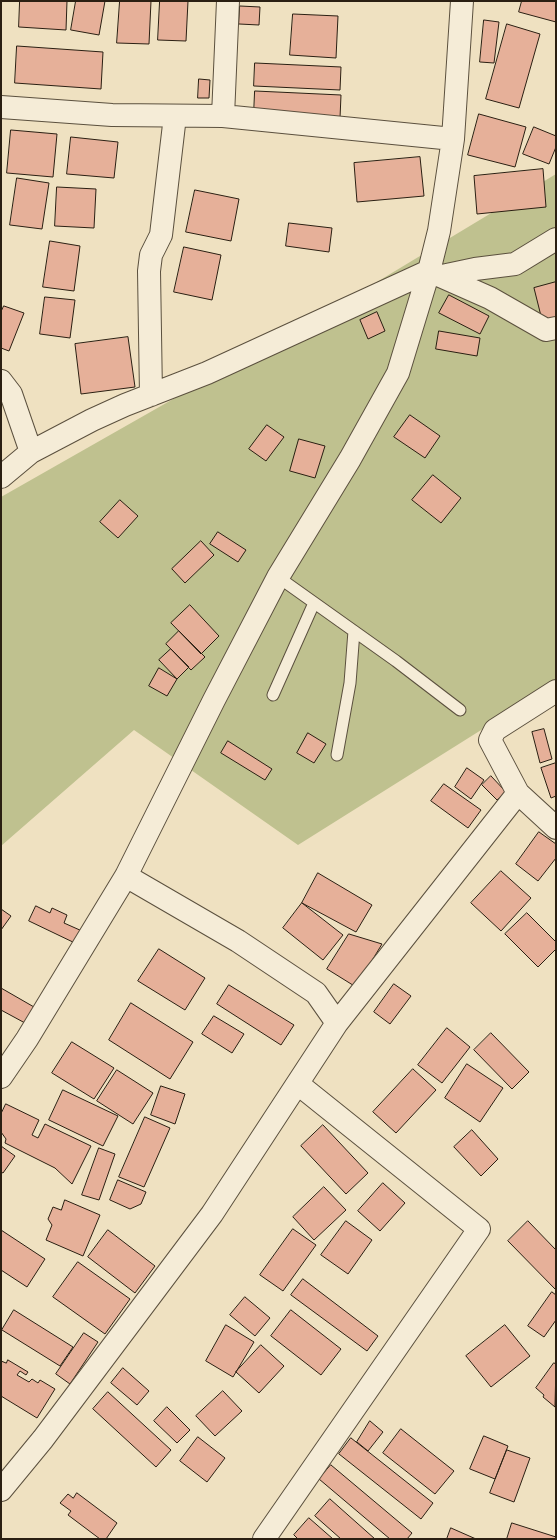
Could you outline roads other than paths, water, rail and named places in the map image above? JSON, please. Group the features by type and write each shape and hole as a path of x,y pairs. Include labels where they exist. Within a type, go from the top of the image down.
{"street":[{"path":"223,116 228,1"},
{"path":"1,1077 27,1039 126,876 278,577 350,459 398,373 436,274 439,232 453,139 462,1"},
{"path":"1,106 112,115 223,116 453,139"},
{"path":"151,395 149,271 151,255 161,234 175,116"},
{"path":"1,477 31,452 92,420 207,373 436,274 515,264 556,239"},
{"path":"436,274 490,298 546,330 556,328"},
{"path":"1,381 11,394 31,452"},
{"path":"556,691 495,730 490,740 518,793 556,828"},
{"path":"1,1490 42,1439 212,1214 337,1023 518,793"},
{"path":"126,876 238,941 316,994 337,1023"},
{"path":"264,1539 479,1229 298,1084"}],"lane":[{"path":"278,577 460,710"},
{"path":"273,695 314,603"},
{"path":"337,755 350,683 354,631"}]}
